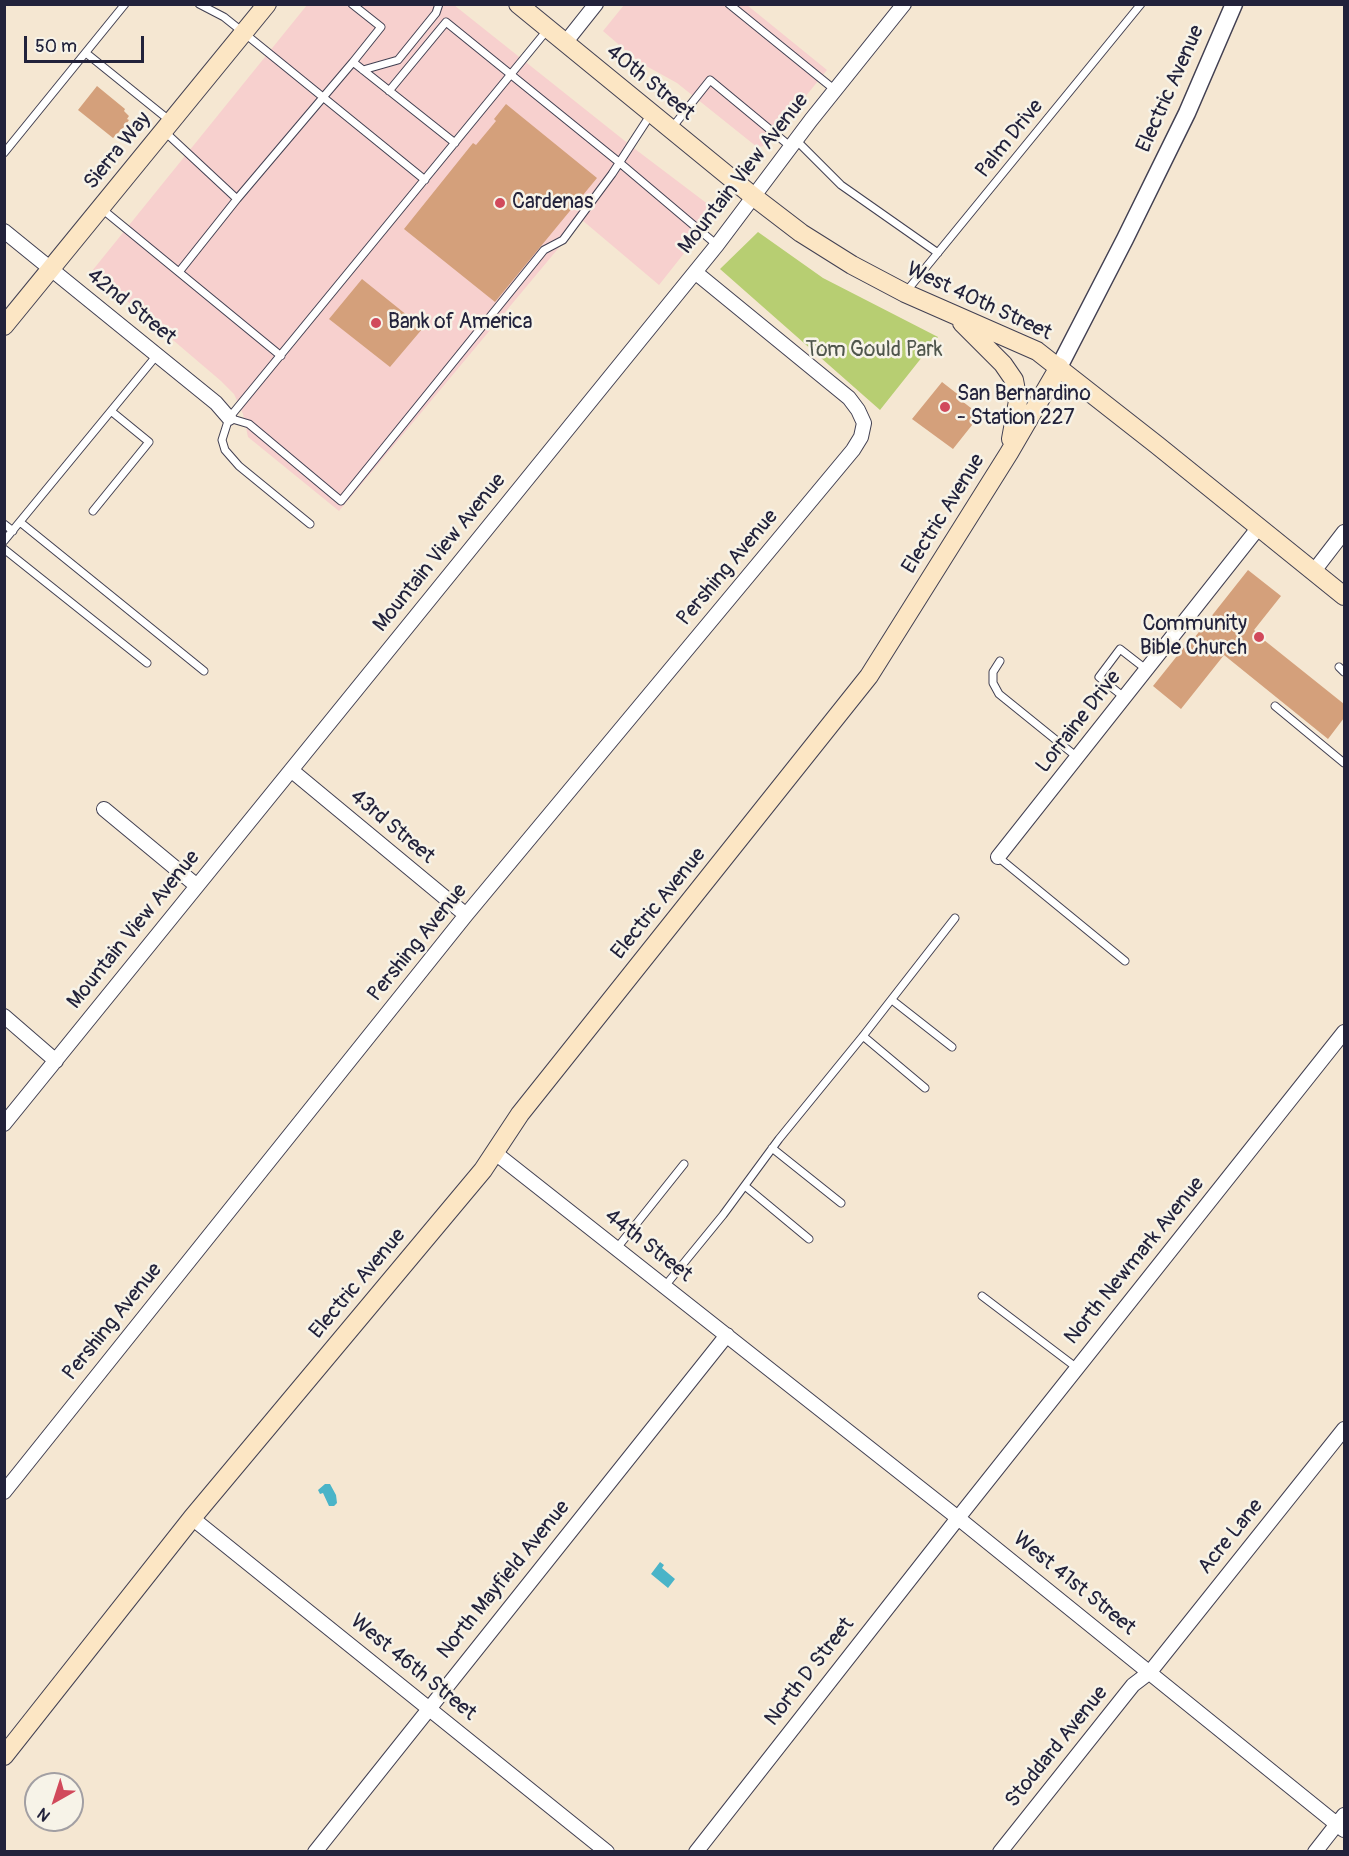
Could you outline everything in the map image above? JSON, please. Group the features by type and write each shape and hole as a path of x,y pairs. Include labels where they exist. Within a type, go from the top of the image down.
{"main road":[{"name":"Sierra Way","path":"4,326 267,4"},
{"name":"40th Street","path":"519,5 754,197"},
{"name":"West 40th Street","path":"754,197 811,239 905,294 1037,351 1344,596"},
{"path":"954,315 1003,364 1014,380 1018,401 1009,453"},
{"name":"Electric Avenue","path":"4,1756 192,1518 483,1170 520,1114 869,676 1009,453 1059,367"}],"street":[{"path":"565,42 596,4"},
{"name":"Mountain View Avenue","path":"4,1124 717,245 904,4"},
{"name":"Electric Avenue","path":"1059,367 1187,113 1233,4"},
{"name":"42nd Street","path":"4,231 216,403 229,418"},
{"name":"Pershing Avenue","path":"5,1491 466,915 853,450 861,437 864,423 849,398 694,272"},
{"name":"Lorraine Drive","path":"998,857 1259,527"},
{"path":"1314,572 1344,532"},
{"name":"43rd Street","path":"291,771 466,915"},
{"path":"104,809 197,886"},
{"path":"4,1016 56,1061"},
{"name":"North Newmark Avenue","path":"957,1518 1344,1032"},
{"name":"44th Street","path":"494,1152 777,1373"},
{"name":"North Mayfield Avenue","path":"315,1851 727,1335"},
{"name":"West 41st Street","path":"777,1373 1342,1823"},
{"name":"Acre Lane","path":"1150,1672 1344,1429"},
{"name":"West 46th Street","path":"192,1518 607,1851"},
{"name":"North D Street","path":"696,1851 957,1518"},
{"name":"Stoddard Avenue","path":"1000,1851 1133,1685 1150,1672"},
{"path":"1314,1851 1342,1823"}],"lane":[{"path":"4,153 125,4"},
{"path":"199,4 224,17 425,180"},
{"path":"179,272 381,27 352,4"},
{"path":"363,70 398,60 436,13 439,4"},
{"path":"729,4 835,90"},
{"name":"Palm Drive","path":"905,294 1141,4"},
{"path":"390,91 446,22 717,245"},
{"path":"310,524 238,466 225,450 222,440 229,418 548,29"},
{"path":"86,53 167,127 237,199"},
{"path":"354,62 455,143"},
{"path":"671,129 710,80 794,144 841,185 938,253"},
{"path":"229,418 249,424 341,501 544,250 563,240 620,163 652,113"},
{"path":"101,208 281,356"},
{"path":"4,541 157,355"},
{"path":"93,511 149,442 111,411"},
{"path":"20,522 204,671"},
{"path":"4,524 13,531"},
{"path":"4,549 147,663"},
{"path":"1125,698 1099,677 1120,649 1147,670"},
{"path":"1000,661 993,672 993,683 999,694 1077,757"},
{"path":"1275,706 1344,763"},
{"path":"998,857 1125,961"},
{"path":"665,1286 955,918"},
{"path":"892,1000 952,1047"},
{"path":"863,1036 924,1088"},
{"path":"772,1148 841,1203"},
{"path":"617,1248 684,1164"},
{"path":"745,1186 809,1239"},
{"path":"982,1296 1077,1368"}],"shaded area":[{"path":"307,5 454,5 709,205 712,218 659,285 582,220 339,511 248,437 243,414 234,394 221,381 92,271"},
{"path":"624,5 747,5 827,70 765,146 757,147 677,83 639,62 603,31"}],"green space":[{"name":"Tom Gould Park","path":"758,232 823,278 938,337 880,410 720,269"}],"water":[{"path":"325,1484 330,1484 336,1495 337,1503 334,1506 329,1506 323,1493 320,1494 318,1490"},
{"path":"660,1562 664,1565 662,1568 675,1579 668,1588 651,1574"}],"building":[{"path":"97,86 125,109 124,111 129,116 124,127 113,138 78,110"},
{"name":"Cardenas","path":"506,104 597,178 495,302 404,229 473,143 476,145 496,121 494,119"},
{"name":"Bank of America","path":"362,279 423,328 390,367 329,319"},
{"name":"San Bernardino - Station 227","path":"942,382 980,415 953,449 912,419"},
{"path":"1248,570 1281,596 1254,630 1344,704 1344,718 1328,739 1224,655 1181,709 1153,686"}],"place":[{"name":"Cardenas","path":"500,203"},
{"name":"Bank of America","path":"376,323"},
{"name":"San Bernardino - Station 227","path":"945,407"},
{"name":"Community Bible Church","path":"1259,637"}]}
